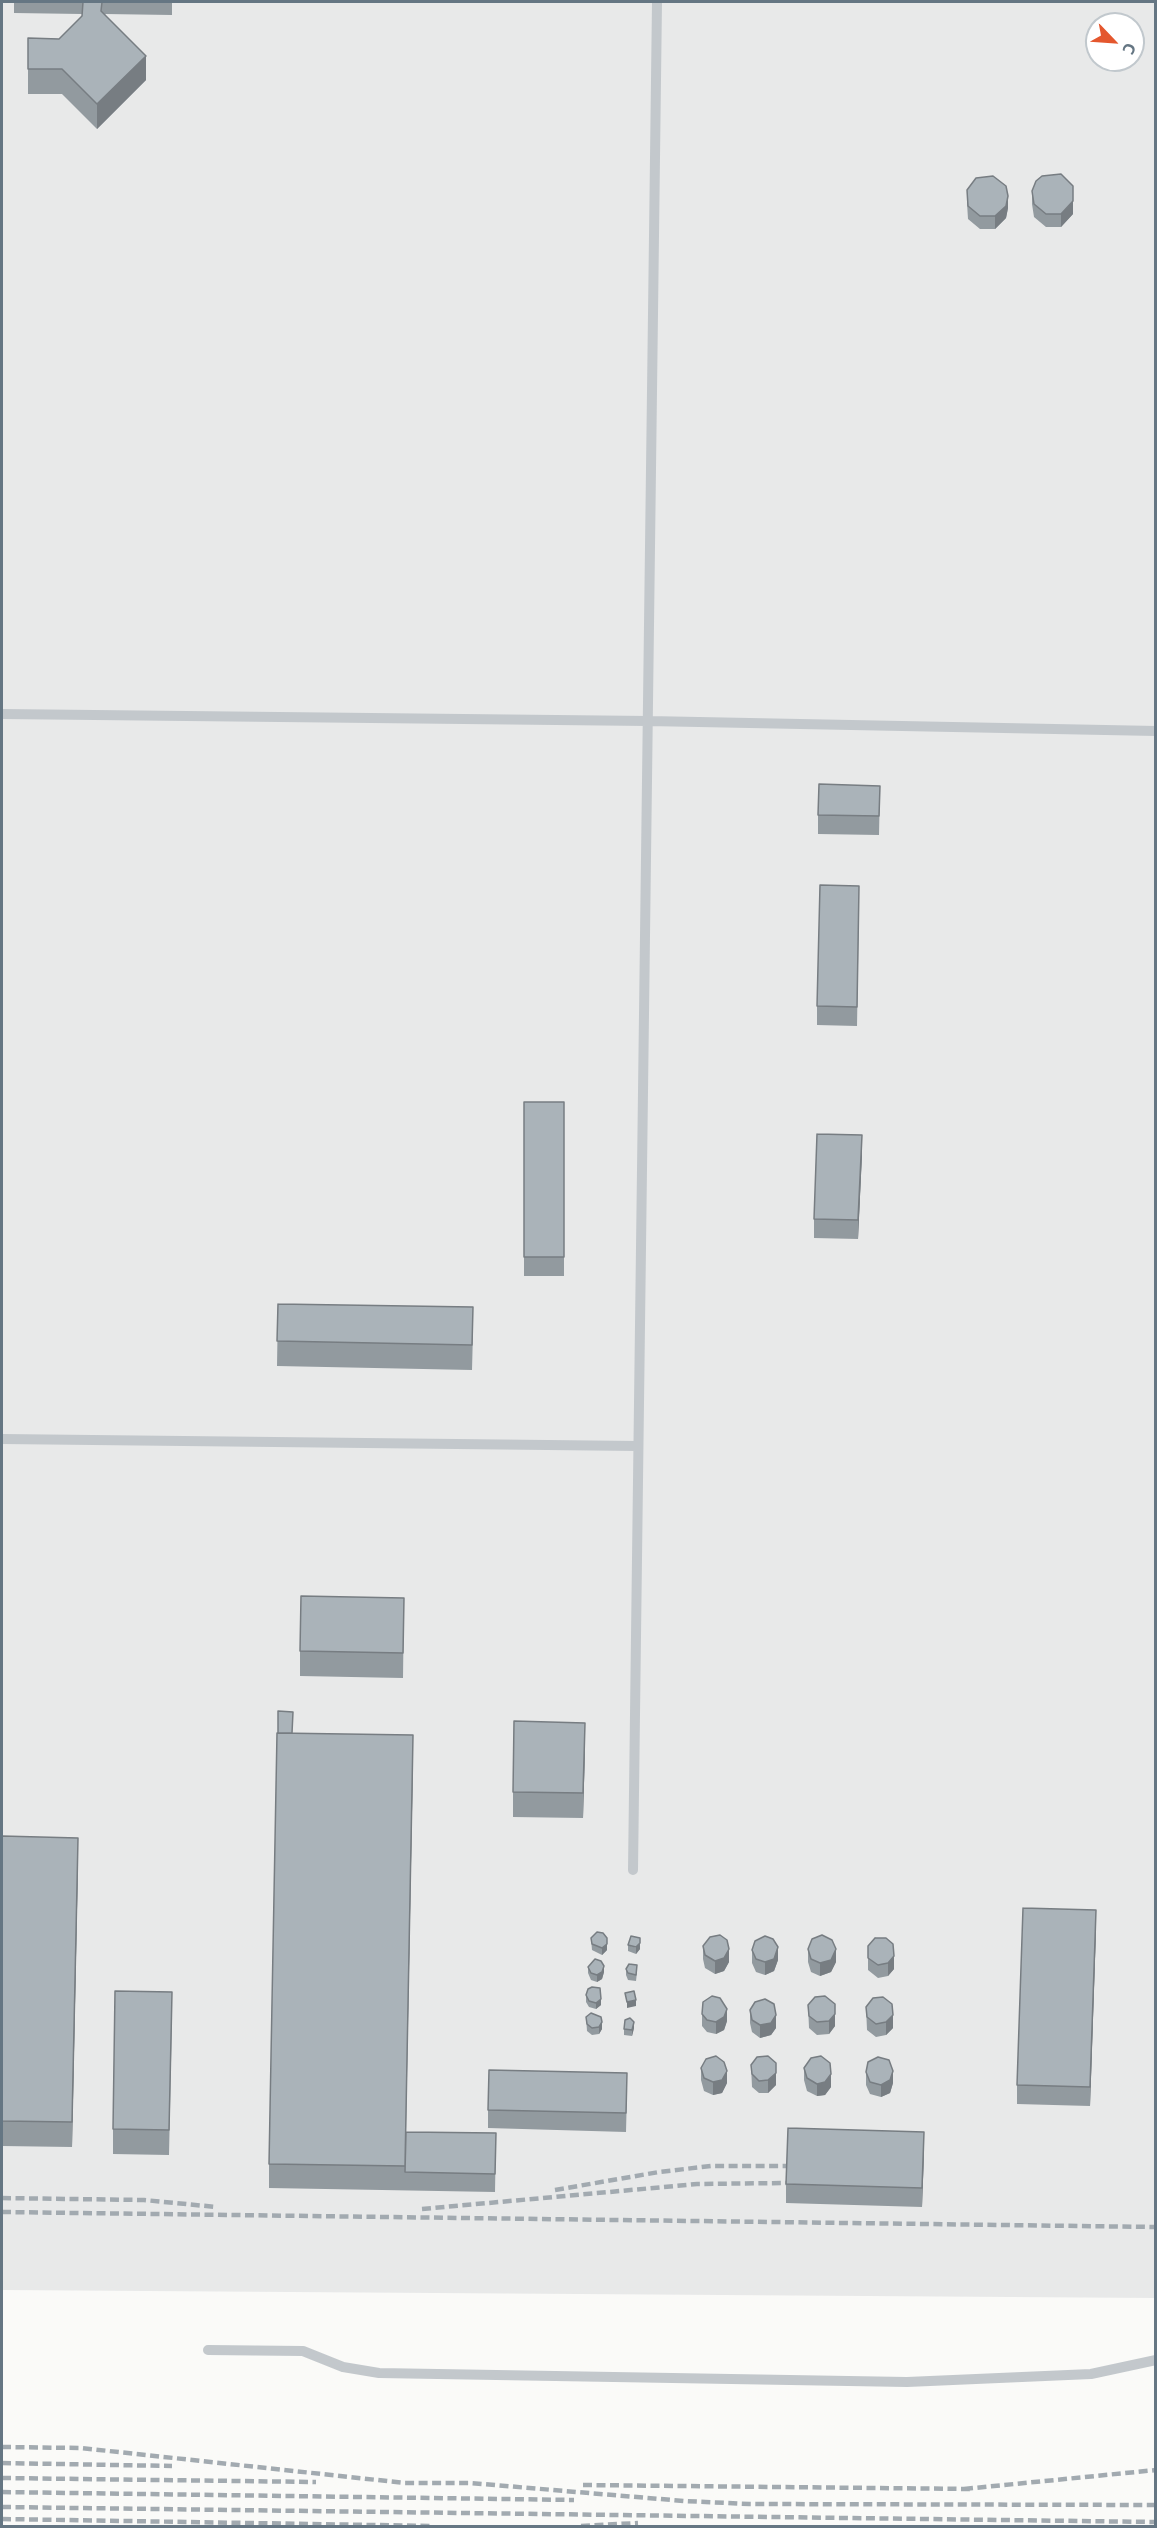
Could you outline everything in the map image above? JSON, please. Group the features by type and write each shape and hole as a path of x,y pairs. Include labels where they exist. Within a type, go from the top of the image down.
{"lane":[{"path":"633,1870 657,2"},
{"path":"2,714 648,721 1155,731"},
{"path":"2,1439 638,1446"},
{"path":"208,2350 303,2351 343,2367 379,2373 907,2382 1091,2374 1155,2360"}],"shaded area":[{"path":"2,2 1155,2 1155,2298 2,2290"}],"building":[{"path":"83,2 102,2 101,11 146,56 97,104 62,69 28,69 28,38 59,39 82,16"},
{"path":"1061,174 1073,186 1073,201 1061,214 1046,214 1034,204 1032,191 1036,181 1042,176"},
{"path":"993,176 1006,186 1008,196 1006,206 995,216 980,216 968,206 967,190 976,178"},
{"path":"819,784 880,786 879,816 818,815"},
{"path":"820,885 859,886 857,1007 817,1006"},
{"path":"524,1102 564,1102 564,1257 524,1257"},
{"path":"817,1134 862,1135 858,1220 814,1219"},
{"path":"278,1304 473,1307 472,1345 277,1341"},
{"path":"301,1596 404,1598 403,1653 300,1651"},
{"path":"278,1711 293,1712 292,1733 278,1733"},
{"path":"514,1721 585,1723 583,1793 513,1792"},
{"path":"277,1733 413,1735 405,2166 269,2164"},
{"path":"2,1836 78,1838 72,2122 2,2121"},
{"path":"1023,1908 1096,1910 1090,2087 1017,2085"},
{"path":"597,1932 603,1933 607,1938 607,1944 602,1948 592,1944 591,1938"},
{"path":"720,1935 727,1940 729,1949 724,1958 715,1961 705,1955 703,1946 710,1937"},
{"path":"822,1935 832,1940 836,1949 831,1960 820,1963 811,1959 808,1949 812,1939"},
{"path":"631,1936 640,1938 640,1943 636,1947 628,1945"},
{"path":"765,1936 773,1939 778,1947 774,1959 765,1962 756,1959 752,1950 755,1941"},
{"path":"875,1938 886,1938 893,1944 894,1956 888,1963 878,1965 868,1958 868,1946"},
{"path":"595,1959 601,1961 604,1966 602,1972 597,1975 591,1973 588,1967"},
{"path":"629,1964 637,1965 636,1975 628,1973 626,1969"},
{"path":"600,1988 601,1999 596,2003 589,2001 586,1995 588,1989"},
{"path":"115,1991 172,1992 169,2130 113,2129"},
{"path":"634,1991 636,2000 627,2002 625,1993"},
{"path":"712,1996 720,1998 727,2009 724,2017 716,2022 707,2020 702,2014 703,2002"},
{"path":"825,1996 835,2004 835,2014 829,2021 817,2022 809,2016 808,2005 815,1997"},
{"path":"883,1997 892,2004 893,2015 886,2022 876,2024 867,2017 866,2007 873,1998"},
{"path":"765,1999 774,2004 776,2015 771,2023 760,2025 752,2020 750,2010 755,2002"},
{"path":"591,2013 601,2017 602,2022 599,2027 592,2028 587,2024 586,2017"},
{"path":"630,2018 634,2022 632,2030 624,2029 625,2020"},
{"path":"716,2056 724,2062 727,2071 722,2080 713,2082 704,2078 701,2068 706,2059"},
{"path":"768,2056 776,2063 776,2073 768,2080 759,2081 752,2074 751,2065 757,2057"},
{"path":"821,2056 830,2063 831,2074 825,2082 817,2084 807,2078 804,2068 811,2058"},
{"path":"878,2057 889,2060 893,2071 890,2080 881,2085 870,2082 866,2072 868,2062"},
{"path":"489,2070 627,2073 626,2113 488,2110"},
{"path":"788,2128 924,2132 922,2188 786,2184"},
{"path":"406,2132 496,2133 495,2174 405,2172"}],"railway":[{"path":"555,2190 659,2172 711,2166 788,2166"},
{"path":"422,2209 697,2184 787,2183"},
{"path":"2,2198 144,2200 216,2207"},
{"path":"2,2212 1156,2227"},
{"path":"2,2447 81,2448 405,2483 470,2483 684,2501 749,2504 1156,2505"},
{"path":"2,2463 172,2466"},
{"path":"964,2489 1156,2470"},
{"path":"2,2478 316,2482"},
{"path":"583,2485 972,2489"},
{"path":"2,2492 574,2500"},
{"path":"2,2507 1156,2522"},
{"path":"2,2519 434,2526"},
{"path":"581,2526 638,2523"}]}
